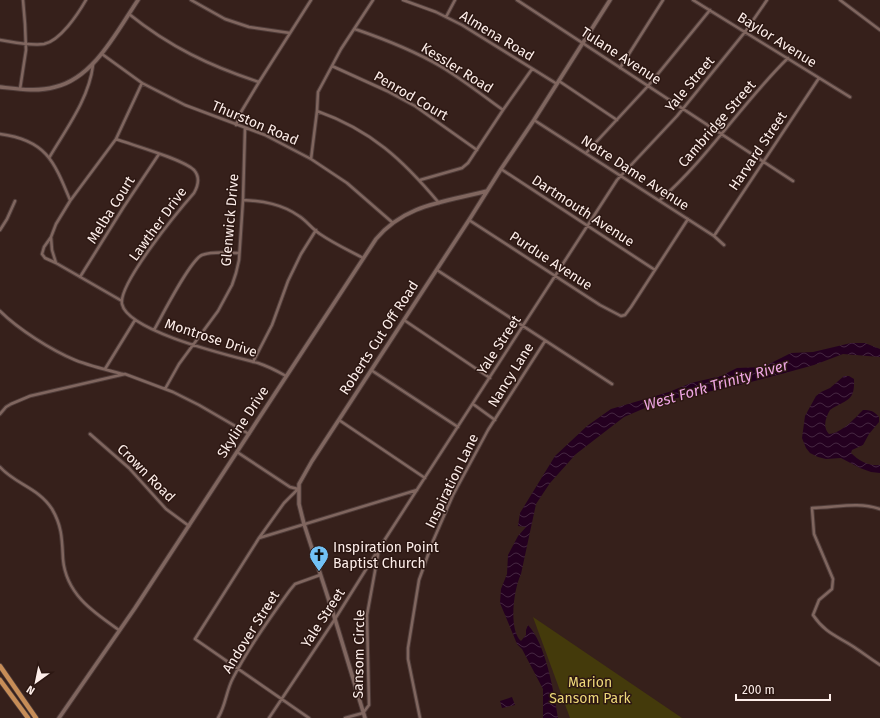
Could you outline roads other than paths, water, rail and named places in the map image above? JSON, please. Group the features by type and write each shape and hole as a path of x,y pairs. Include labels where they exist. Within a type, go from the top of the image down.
{"main road":[{"path":"0,666 36,718"},
{"path":"0,680 28,718"}],"street":[{"path":"20,90 26,43 23,0"},
{"path":"0,40 44,44 57,38 86,0"},
{"path":"0,87 20,90 35,90 61,86 74,80 93,65 102,54 138,0"},
{"path":"191,0 225,19 249,28 290,33"},
{"path":"236,125 241,112 311,0"},
{"path":"311,159 318,92 332,66 373,0"},
{"name":"Almena Road","path":"403,0 462,25 617,120"},
{"path":"446,17 455,0"},
{"name":"Tulane Avenue","path":"517,0 793,181"},
{"name":"Roberts Cut Off Road","path":"365,718 321,574 304,524 299,504 298,489 304,473 558,83 610,0"},
{"path":"620,68 663,0"},
{"name":"Baylor Avenue","path":"693,0 850,97"},
{"name":"Yale Street","path":"269,718 335,619 621,175 653,143 682,109 746,32 767,0"},
{"path":"840,0 880,30"},
{"path":"586,153 648,86 710,10"},
{"path":"129,14 164,39 195,57 228,71 260,82"},
{"name":"Kessler Road","path":"355,29 415,53 440,66 503,110"},
{"name":"Thurston Road","path":"102,54 142,83 185,105 265,135 311,159 347,183 393,223"},
{"name":"Cambridge Street","path":"660,200 689,172 758,90 788,58"},
{"path":"49,158 79,108 92,72 93,65"},
{"name":"Penrod Court","path":"332,66 387,91 415,106 477,150"},
{"path":"420,180 462,168 468,163 532,69"},
{"name":"Harvard Street","path":"714,236 819,78"},
{"name":"Montrose Drive","path":"142,83 116,139 70,201 56,224 42,254 45,258 101,287 122,301 124,308 135,320 154,330 181,342 253,362 286,376"},
{"path":"317,111 339,119 372,138 395,156 420,180 439,204"},
{"name":"Notre Dame Avenue","path":"534,120 660,200 714,236 724,245"},
{"name":"Glenwick Drive","path":"165,389 179,364 218,311 227,296 236,273 243,200 245,128"},
{"path":"0,134 23,138 40,148 58,171 70,201"},
{"name":"Lawther Drive","path":"116,139 181,162 193,169 197,174 198,185 194,193 162,231 145,257 122,301"},
{"name":"Melba Court","path":"80,277 159,154"},
{"name":"Dartmouth Avenue","path":"500,170 655,270"},
{"name":"Skyline Drive","path":"59,718 189,526 376,239 393,223 404,215 417,209 487,191"},
{"path":"243,200 263,201 289,209 300,216 328,240 363,258"},
{"path":"0,230 15,201"},
{"path":"655,270 688,219"},
{"name":"Purdue Avenue","path":"469,220 618,316 623,316 631,307 655,270"},
{"path":"253,362 272,325 288,281 301,254 316,230"},
{"path":"51,237 52,250 56,263"},
{"path":"154,330 197,258 204,254 239,253"},
{"path":"437,270 612,384"},
{"path":"0,311 43,343 75,360 125,374 165,389 199,405 249,434"},
{"path":"104,369 135,320"},
{"path":"404,320 490,378"},
{"name":"Nancy Lane","path":"495,420 545,341"},
{"path":"370,370 458,427"},
{"path":"0,414 11,404 30,396 125,374"},
{"path":"473,404 495,420"},
{"path":"339,420 425,478"},
{"name":"Inspiration Lane","path":"420,717 408,660 408,648 417,587 433,540 450,501 495,420"},
{"name":"Crown Road","path":"90,434 129,468 166,509 189,526"},
{"path":"237,452 290,487 298,489"},
{"path":"0,467 13,478 38,493 52,508 61,528 63,561 70,584 78,597 88,608 120,630"},
{"path":"298,489 284,503 259,538 195,639 309,718"},
{"path":"259,538 417,490"},
{"path":"880,509 864,505 850,504 828,508 812,508 814,534 833,579 832,589 819,600 813,615 820,625 833,636 853,646 880,665"},
{"name":"Sansom Circle","path":"363,713 369,705 368,615 380,547"},
{"name":"Andover Street","path":"218,718 238,669 290,590 295,584 321,574"},
{"path":"345,718 363,713"}],"water":[{"name":"West Fork Trinity River","path":"851,343 865,343 880,349 880,357 843,354 814,365 785,373 732,387 677,398 645,408 624,417 576,454 550,483 536,504 521,574 514,598 513,618 517,635 521,641 526,635 528,625 534,633 540,644 548,669 558,718 543,718 543,689 522,649 517,644 500,603 501,589 507,574 508,555 518,536 526,527 518,526 520,513 555,456 587,426 611,409 669,392 691,383 721,376 737,368 763,367 791,353 813,352"},
{"path":"844,376 849,376 854,379 853,392 849,399 830,410 825,425 827,431 829,434 839,431 848,425 863,410 876,413 879,417 879,422 869,434 863,445 852,450 851,453 864,462 872,465 880,465 880,473 871,472 860,468 841,458 826,459 818,457 810,453 802,438 805,416 816,396 830,388"},
{"path":"512,697 515,705 502,708 500,701"}],"place":[{"name":"Inspiration Point Baptist Church","path":"319,572"}],"park label":[{"name":"Marion Sansom Park","path":"590,690"}]}
